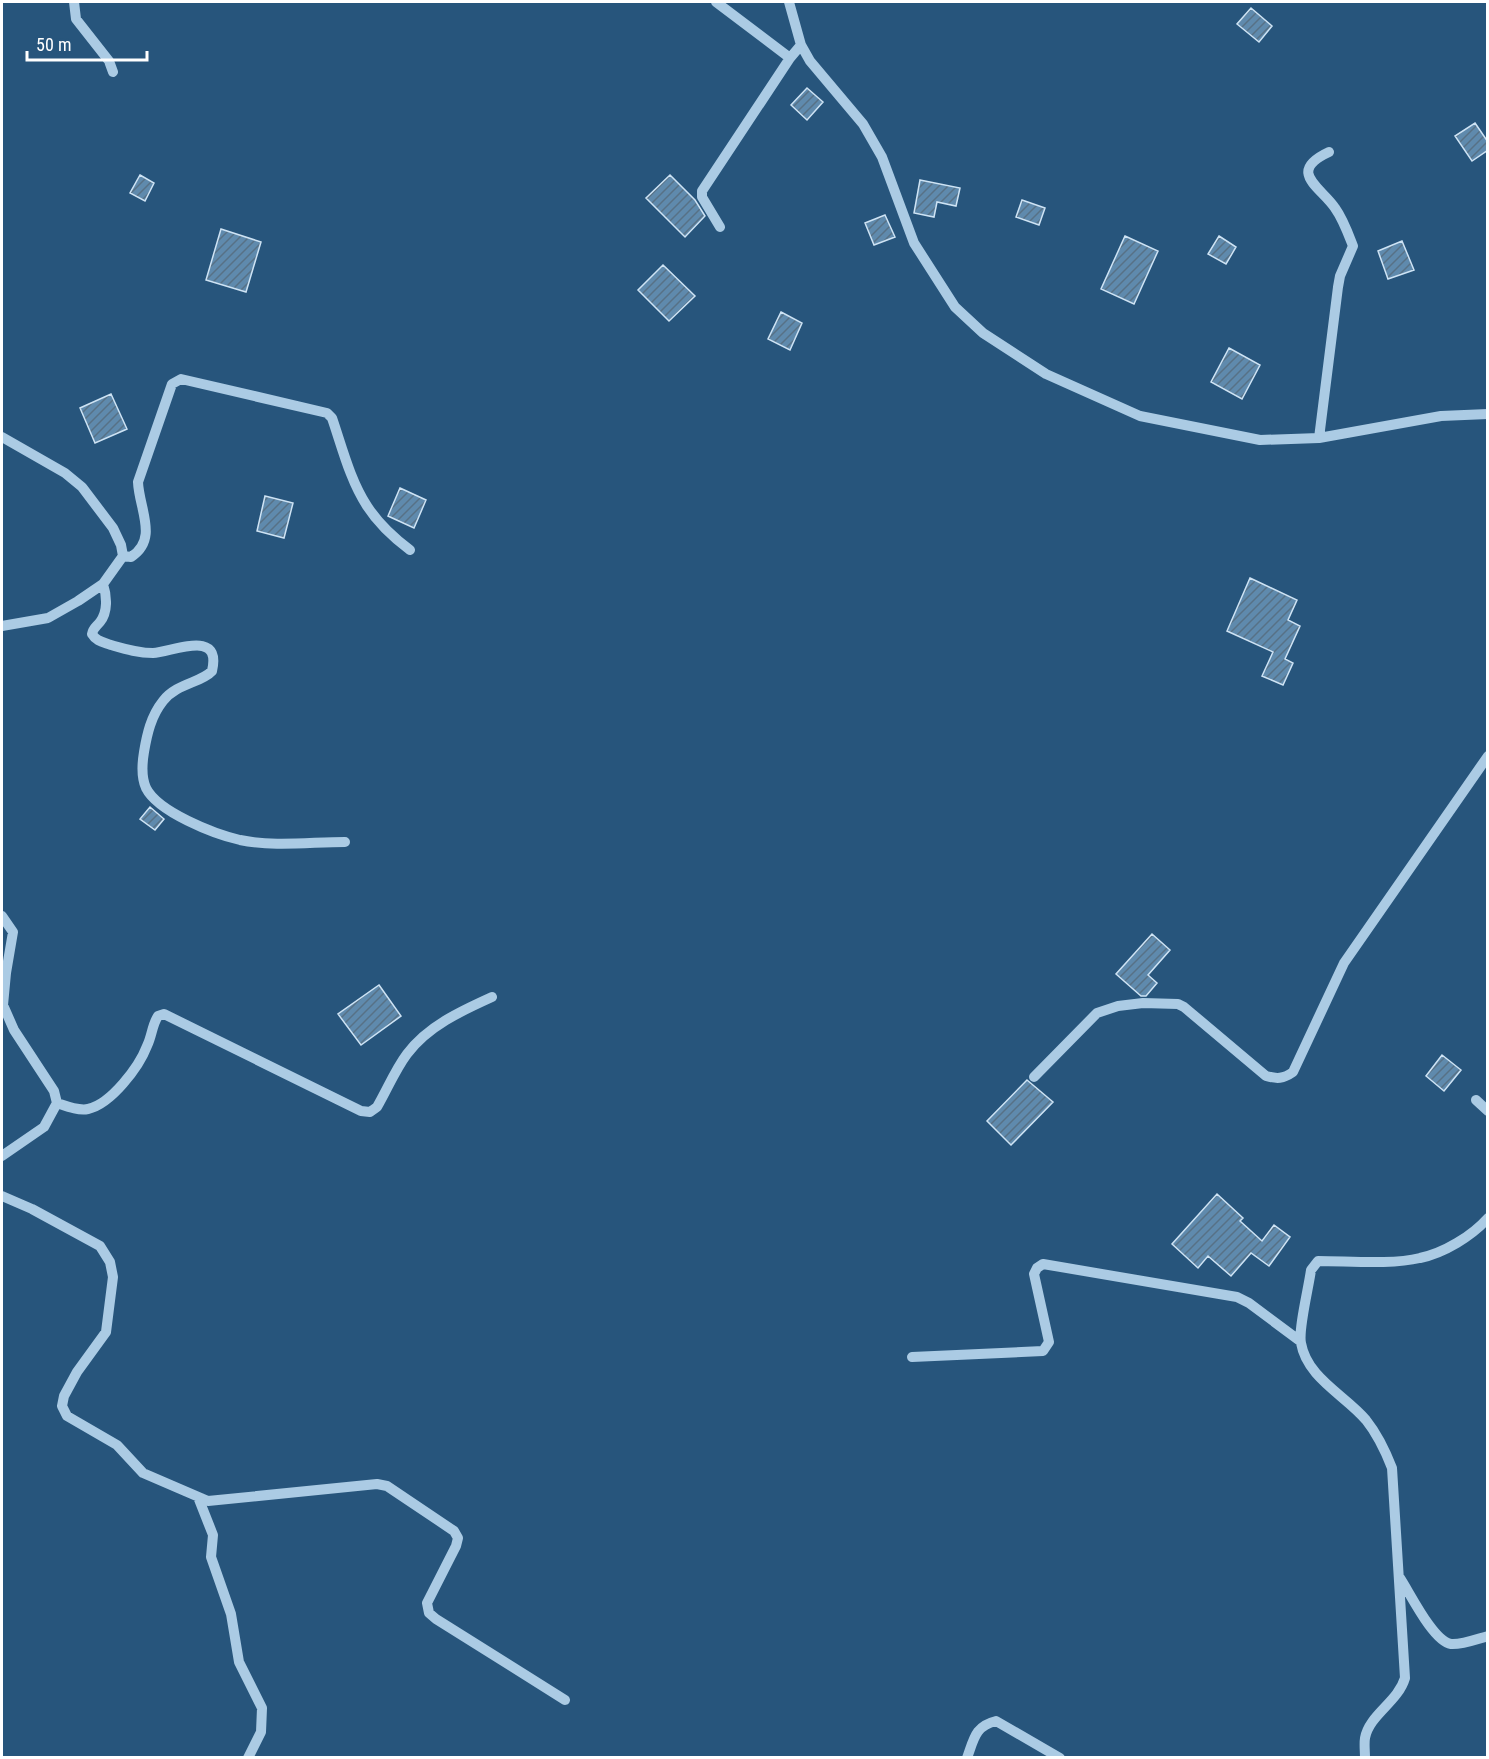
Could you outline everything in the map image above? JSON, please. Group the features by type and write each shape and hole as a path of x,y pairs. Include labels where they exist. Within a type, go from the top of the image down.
{"street":[{"path":"74,2 76,19 109,62 113,72"},
{"path":"716,2 790,58"},
{"path":"789,2 801,45 810,61 862,124 882,157 914,243 955,307 983,333 1046,374 1140,416 1260,440 1319,438 1441,416 1488,414"},
{"path":"720,227 702,197 702,191 790,58 801,45"},
{"path":"1319,438 1338,287 1340,276 1353,246 1335,207 1316,188 1310,178 1310,168 1316,159 1329,152"},
{"path":"123,556 131,557 137,553 146,539 138,482 172,384 181,379 327,413 332,418 357,486 367,506 392,536 410,550"},
{"path":"2,437 65,473 82,487 112,528 121,545 123,556 103,584 78,602 48,618 2,626"},
{"path":"103,584 105,610 100,622 92,630 97,640 132,651 144,652 165,651 196,645 208,650 213,656 212,671 208,676 184,685 164,700 152,721 145,745 142,773 146,789 158,803 198,825 239,840 266,843 345,842"},
{"path":"1034,1077 1097,1013 1118,1006 1143,1003 1178,1004 1185,1007 1266,1076 1275,1079 1285,1078 1293,1071 1344,963 1488,756"},
{"path":"2,916 13,932 3,1005 14,1030 54,1091 57,1103 44,1127 2,1156"},
{"path":"57,1103 86,1110 108,1098 135,1068 148,1046 153,1023 158,1016 164,1014 361,1112 370,1112 377,1107 407,1053 427,1034 454,1014 492,997"},
{"path":"1476,1100 1488,1111"},
{"path":"2,1196 33,1209 100,1246 110,1262 114,1277 106,1332 77,1372 64,1395 62,1406 67,1416 117,1445 143,1473 208,1501 377,1484 387,1486 454,1531 458,1538 427,1603 429,1613 565,1700"},
{"path":"1365,1758 1365,1739 1368,1728 1401,1689 1405,1678 1392,1468 1383,1443 1365,1418 1316,1374 1306,1359 1300,1341 1311,1270 1318,1261 1422,1258 1462,1240 1488,1218"},
{"path":"912,1357 1043,1351 1049,1342 1034,1274 1043,1264 1237,1298 1249,1303 1300,1341"},
{"path":"198,1497 213,1535 211,1557 231,1614 239,1662 262,1708 261,1732 248,1758"},
{"path":"1400,1578 1435,1634 1444,1642 1453,1644 1488,1636"},
{"path":"967,1758 978,1730 985,1724 996,1721 1060,1758"}],"building":[{"path":"1251,8 1272,26 1259,42 1237,24"},
{"path":"807,88 823,102 807,120 791,105"},
{"path":"1475,123 1488,142 1488,150 1472,161 1455,136"},
{"path":"140,175 154,183 145,201 130,193"},
{"path":"670,175 695,200 705,216 685,237 646,198"},
{"path":"920,180 960,188 956,206 937,202 934,217 914,213"},
{"path":"1022,200 1045,208 1039,225 1016,217"},
{"path":"885,215 895,237 874,245 865,223"},
{"path":"221,229 261,242 246,292 206,280"},
{"path":"1125,236 1158,251 1134,304 1101,289"},
{"path":"1219,236 1236,247 1226,264 1208,254"},
{"path":"1402,241 1414,270 1388,279 1378,251"},
{"path":"663,265 695,296 669,321 638,290"},
{"path":"781,312 802,323 790,350 768,339"},
{"path":"1229,348 1260,365 1242,399 1211,382"},
{"path":"111,394 127,429 95,443 80,408"},
{"path":"400,488 426,500 414,528 388,516"},
{"path":"265,496 293,503 284,538 257,531"},
{"path":"1250,578 1297,600 1288,620 1300,626 1285,659 1293,663 1283,685 1262,676 1273,652 1227,631"},
{"path":"150,807 164,819 155,830 140,819"},
{"path":"1152,934 1170,950 1148,975 1157,983 1146,996 1141,996 1116,974"},
{"path":"379,985 401,1016 361,1045 338,1014"},
{"path":"1442,1055 1461,1070 1444,1091 1426,1076"},
{"path":"1027,1080 1053,1102 1011,1145 987,1121"},
{"path":"1217,1194 1243,1218 1240,1221 1262,1241 1274,1225 1290,1237 1269,1266 1251,1253 1231,1276 1208,1256 1198,1268 1172,1244"}]}
